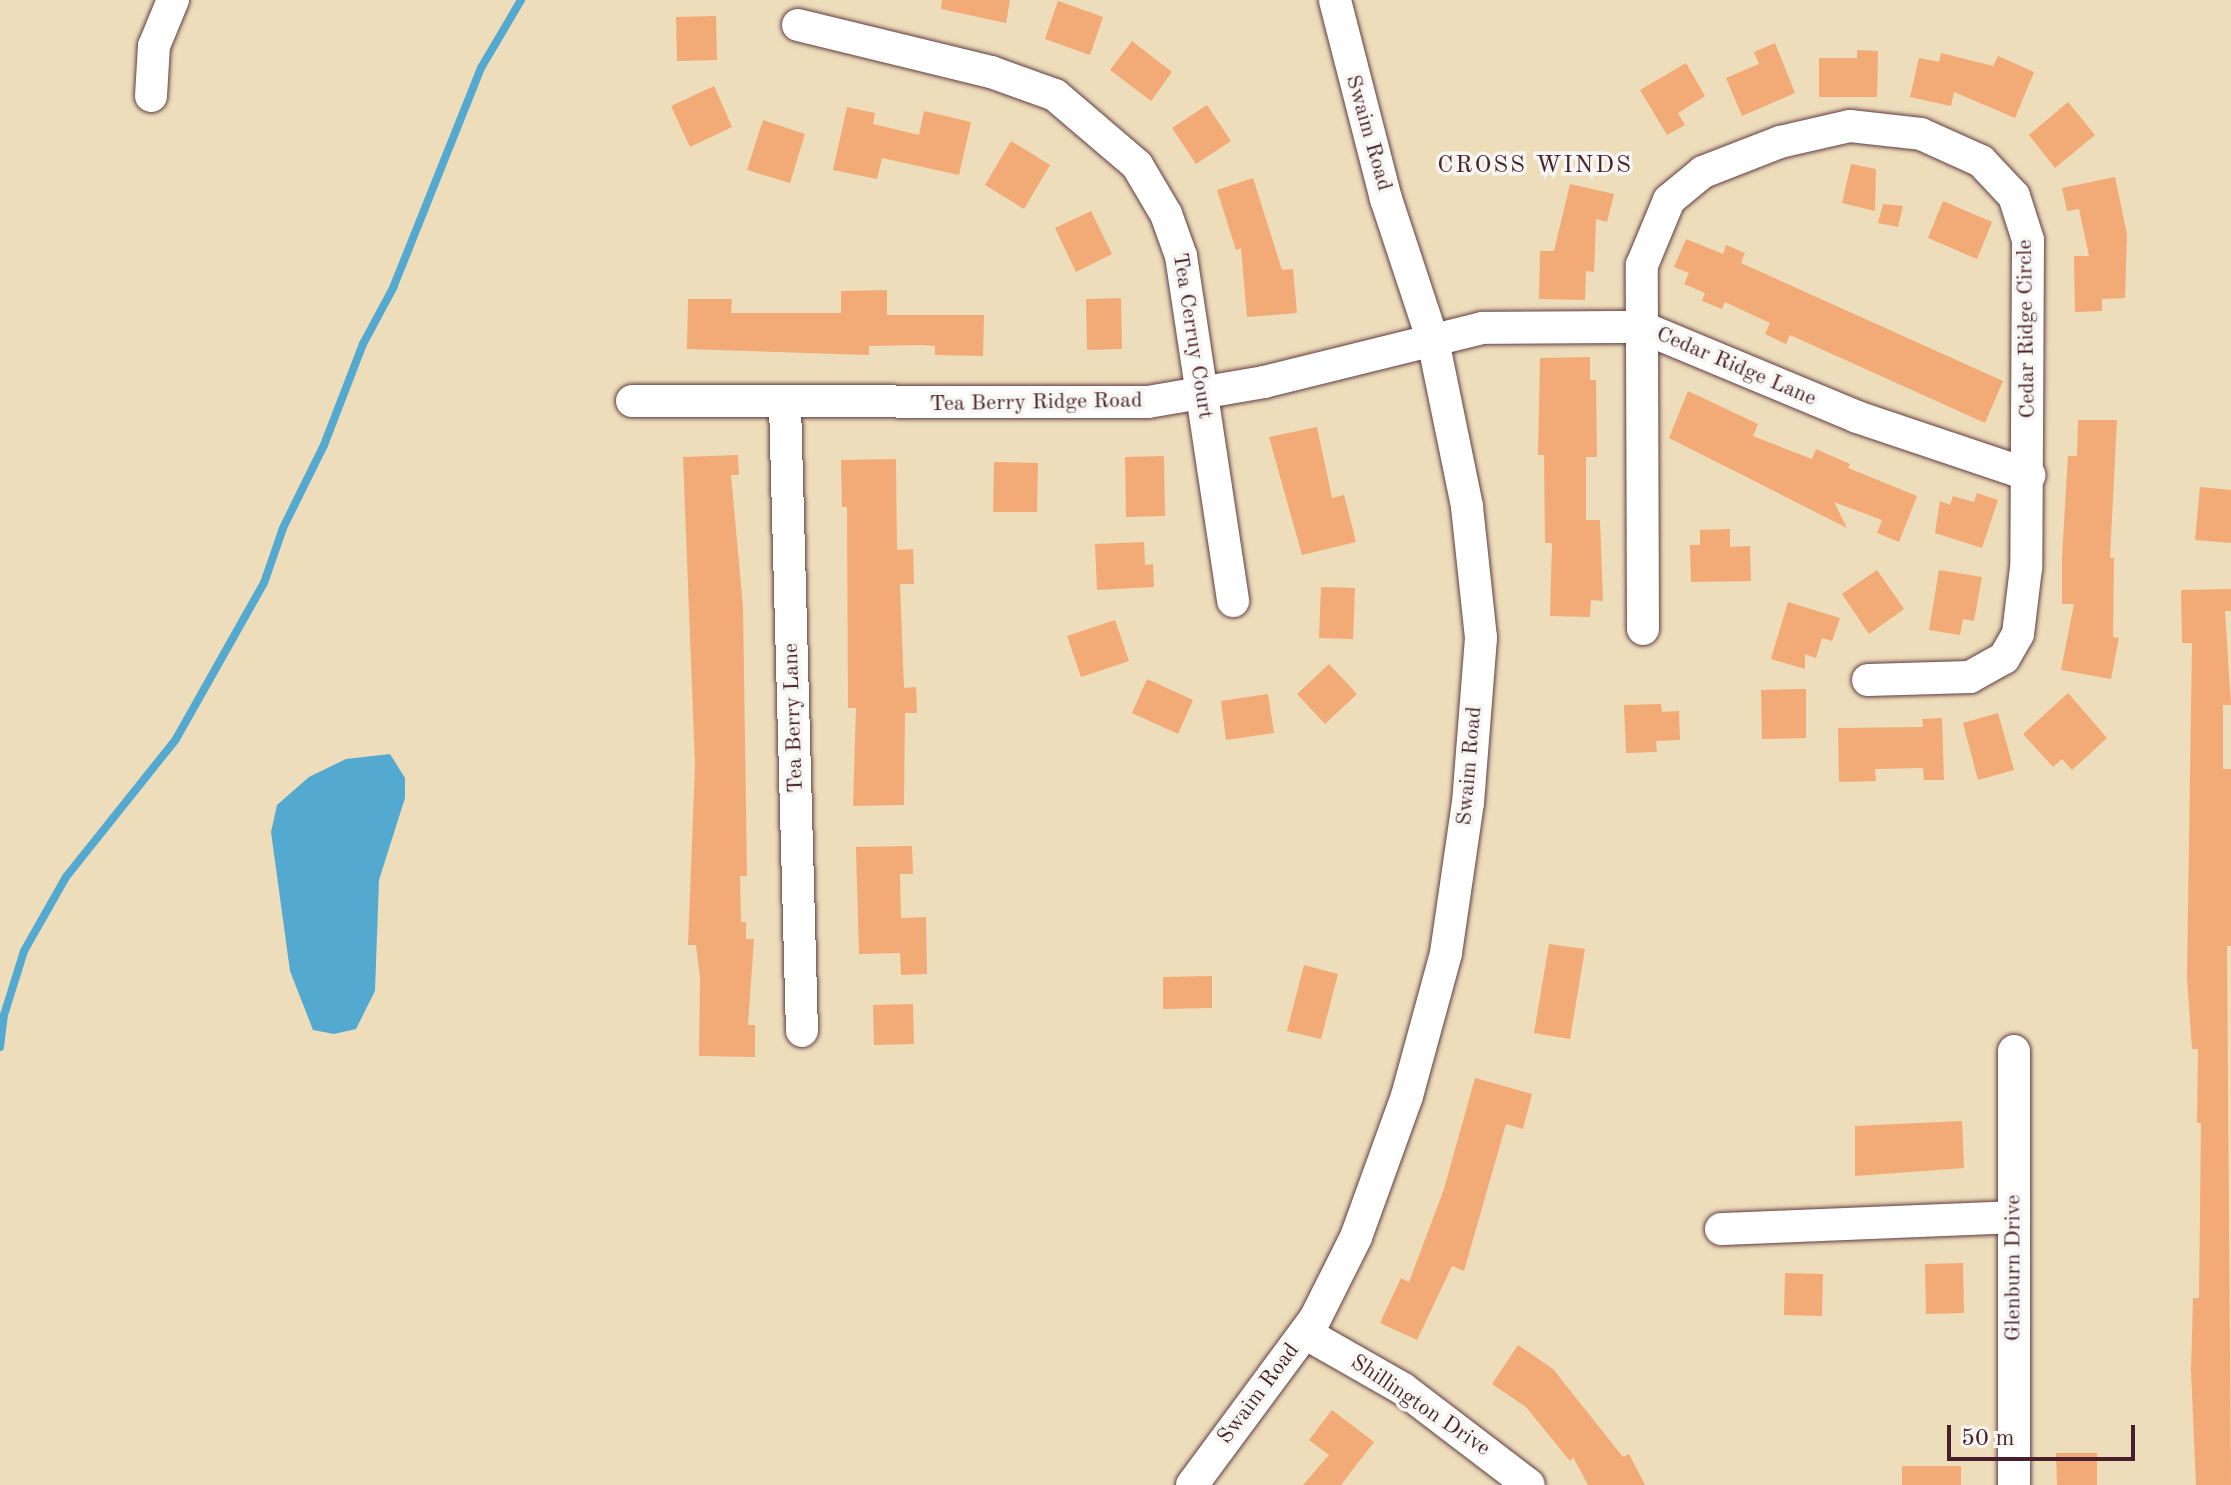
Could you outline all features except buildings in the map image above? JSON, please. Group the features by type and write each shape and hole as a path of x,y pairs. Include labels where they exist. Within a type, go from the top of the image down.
{"street":[{"path":"151,96 154,46 173,0"},
{"name":"Swaim Road","path":"1192,1485 1305,1333 1356,1237 1407,1096 1448,948 1468,803 1481,638 1467,506 1433,341 1382,184 1335,0"},
{"name":"Tea Cerruy Court","path":"798,25 991,72 1055,95 1093,123 1137,165 1166,214 1181,256 1233,601"},
{"name":"Cedar Ridge Circle","path":"1643,629 1642,265 1669,200 1703,172 1766,146 1850,126 1921,134 1981,161 2014,196 2028,240 2029,475 2018,634 2004,658 1970,677 1868,680"},
{"name":"Cedar Ridge Lane","path":"1433,341 1482,328 1641,327 1857,417 2029,475"},
{"name":"Tea Berry Ridge Road","path":"632,401 785,404 1148,402 1202,393 1433,341"},
{"name":"Tea Berry Lane","path":"785,404 802,1031"},
{"name":"Glenburn Drive","path":"2014,1051 2014,1485"},
{"path":"1721,1229 2014,1217"},
{"name":"Shillington Drive","path":"1305,1333 1403,1389 1529,1485"}],"water":[{"path":"390,754 405,778 405,798 379,880 375,991 356,1029 334,1034 313,1030 290,971 271,832 277,805 309,777 346,759"}],"waterway":[{"path":"0,1047 4,1015 24,951 66,877 176,739 264,583 283,528 324,445 363,344 393,288 481,68 521,0"}],"district":[{"name":"CROSS WINDS","path":"1535,167"}]}
